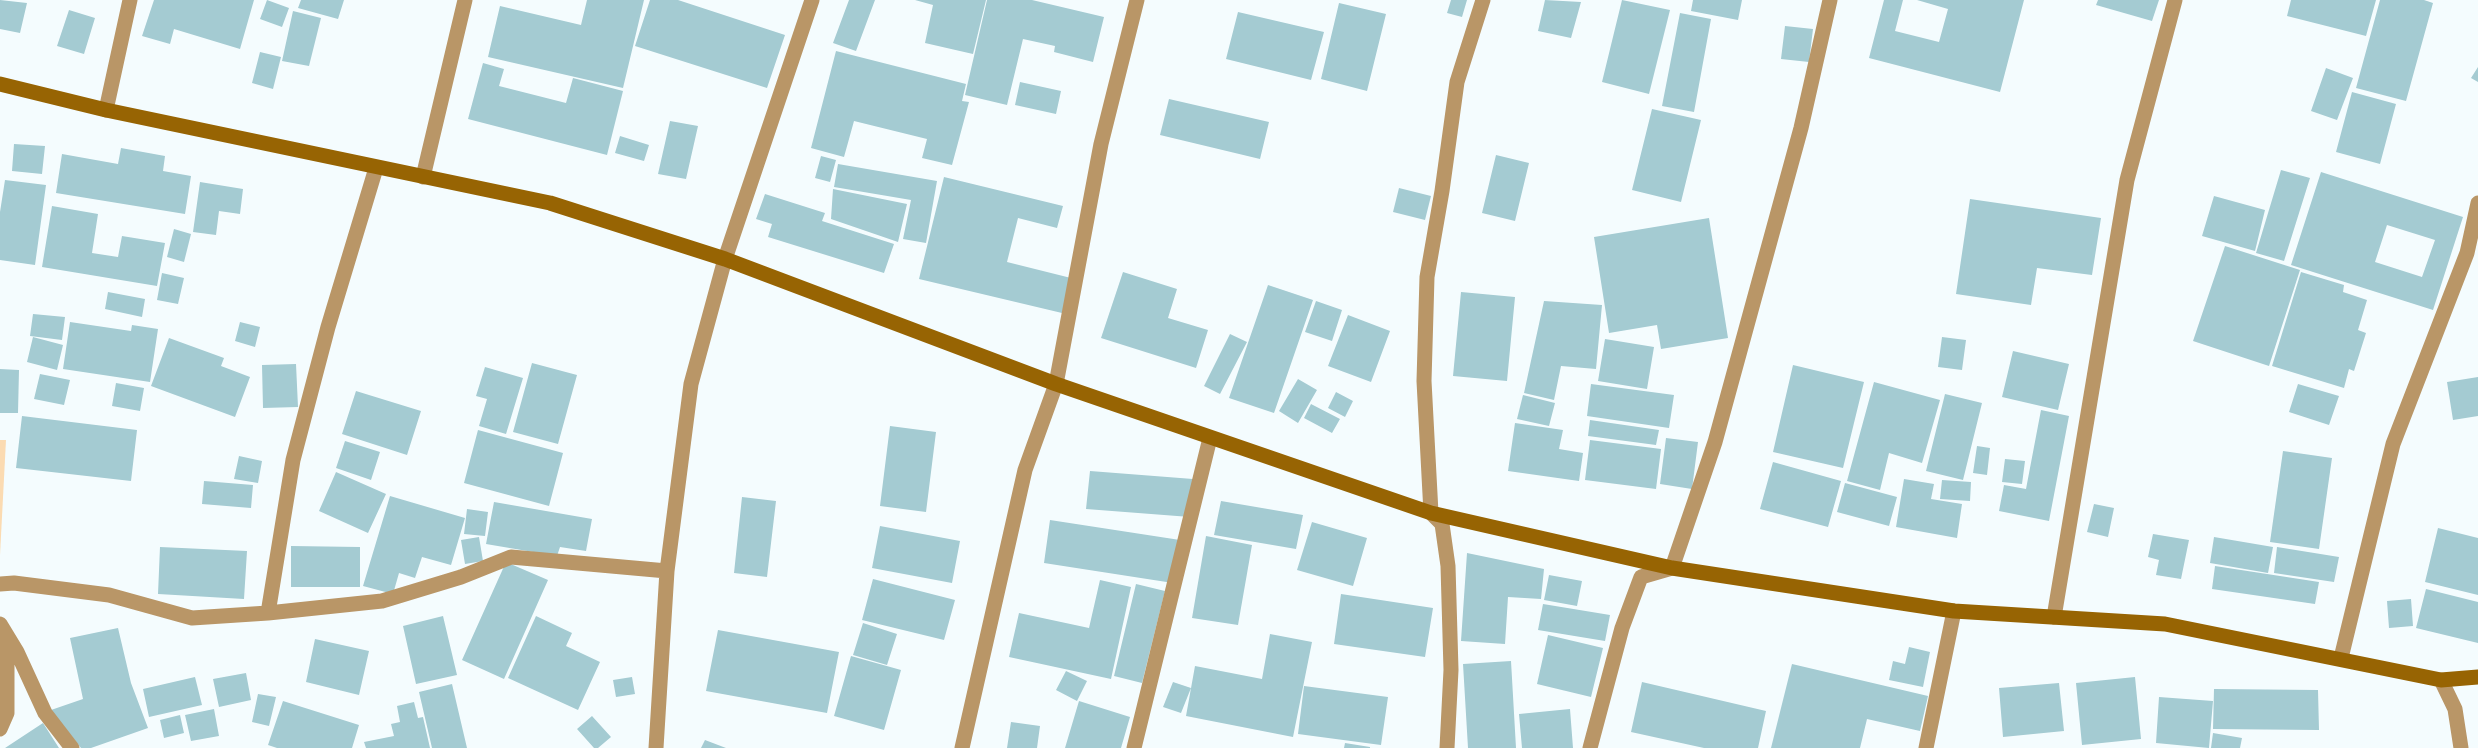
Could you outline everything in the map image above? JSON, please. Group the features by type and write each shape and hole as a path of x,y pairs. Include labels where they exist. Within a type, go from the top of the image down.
{"street":[{"path":"106,110 130,0"},
{"path":"423,177 465,0"},
{"path":"656,748 667,571 691,384 725,259 812,0"},
{"path":"962,748 1025,470 1056,384 1101,144 1137,0"},
{"path":"1447,748 1451,670 1448,566 1442,524 1431,513 1424,381 1427,277 1457,82 1483,0"},
{"path":"1672,568 1718,431 1801,128 1830,0"},
{"path":"2054,616 2127,180 2175,0"},
{"path":"0,84 106,110 550,203 725,259 1056,384 1431,513 1672,568 1954,611 2165,624 2441,680 2478,677"},
{"path":"268,613 293,460 328,327 376,168"},
{"path":"2341,658 2393,444 2467,253 2478,203"},
{"path":"1134,748 1210,438"},
{"path":"0,584 14,583 109,595 192,618 382,601 461,577 512,557 667,571"},
{"path":"1590,748 1622,628 1641,577 1672,568"},
{"path":"1926,748 1954,611"},
{"path":"0,729 7,712 4,630"},
{"path":"4,630 45,713 72,748"},
{"path":"2441,680 2455,709 2462,748"}],"shaded area":[{"path":"0,440 6,440 0,555"}],"building":[{"path":"0,0 27,3 20,33 0,29"},
{"path":"154,0 254,0 240,49 174,29 170,44 142,36"},
{"path":"267,0 289,8 282,27 260,19"},
{"path":"301,0 344,0 338,19 298,8"},
{"path":"587,0 644,0 623,88 488,57 500,6 581,25"},
{"path":"650,0 678,0 785,35 767,88 635,46"},
{"path":"849,0 875,0 856,51 833,43"},
{"path":"915,0 986,0 973,54 925,43 933,5"},
{"path":"987,0 1032,0 1104,17 1093,62 1054,52 1055,46 1023,39 1007,105 965,95"},
{"path":"1451,0 1467,0 1462,17 1447,13"},
{"path":"1545,0 1581,2 1571,38 1538,31"},
{"path":"1622,0 1670,10 1649,94 1602,82"},
{"path":"1693,0 1742,0 1738,20 1691,11"},
{"path":"1884,0 1903,0 1895,31 1939,42 1948,9 1917,0 2024,0 2000,92 1869,58"},
{"path":"2098,0 2159,0 2152,21 2096,5"},
{"path":"2291,0 2376,0 2366,36 2287,16"},
{"path":"2380,0 2424,0 2433,3 2406,101 2356,88"},
{"path":"1339,3 1386,14 1367,91 1321,79"},
{"path":"69,10 95,18 84,54 57,46"},
{"path":"293,11 321,18 309,66 282,61"},
{"path":"1238,12 1324,32 1311,80 1226,59"},
{"path":"1680,13 1711,19 1694,112 1662,106"},
{"path":"1785,26 1813,29 1809,62 1781,59"},
{"path":"836,51 966,84 962,101 969,102 952,165 922,158 927,139 854,121 844,157 811,148"},
{"path":"260,52 281,57 273,89 252,83"},
{"path":"483,63 504,69 499,86 566,103 573,78 623,91 607,155 468,119"},
{"path":"2478,67 2478,82 2471,78"},
{"path":"2326,68 2353,78 2337,120 2311,111"},
{"path":"1020,82 1061,91 1056,114 1015,105"},
{"path":"2352,92 2396,104 2380,164 2336,152"},
{"path":"1169,99 1269,122 1260,159 1160,135"},
{"path":"1652,109 1701,120 1681,202 1632,190"},
{"path":"670,121 698,126 686,179 658,174"},
{"path":"620,136 649,145 644,161 615,153"},
{"path":"14,144 45,146 42,174 12,171"},
{"path":"121,148 165,156 163,171 191,176 185,214 56,193 62,154 118,164"},
{"path":"1496,155 1529,163 1515,221 1482,213"},
{"path":"821,156 836,160 830,182 815,178"},
{"path":"838,164 937,181 926,243 903,239 911,200 834,187"},
{"path":"2281,170 2310,178 2284,261 2256,253"},
{"path":"2321,172 2463,217 2433,310 2291,265","holes":["2387,225 2435,240 2422,277 2375,262"]},
{"path":"944,177 1063,206 1057,228 1018,218 1007,262 1071,278 1062,313 919,279"},
{"path":"5,180 46,185 35,265 0,260 0,212"},
{"path":"200,182 243,189 240,214 219,211 216,235 193,232"},
{"path":"1399,188 1431,196 1425,220 1393,212"},
{"path":"833,189 907,204 898,242 831,219"},
{"path":"765,194 825,213 822,221 894,244 884,273 768,237 772,224 756,219"},
{"path":"2214,196 2265,210 2255,251 2202,236"},
{"path":"1970,199 2101,218 2092,275 2037,268 2031,305 1956,294"},
{"path":"52,206 98,214 92,253 118,257 122,236 165,243 157,286 42,267"},
{"path":"1709,218 1728,338 1661,349 1657,325 1609,333 1594,237"},
{"path":"174,229 191,234 184,262 167,257"},
{"path":"2225,246 2300,270 2269,366 2193,341"},
{"path":"1123,272 1177,289 1168,318 1208,330 1196,368 1101,338"},
{"path":"2301,272 2344,285 2343,292 2367,300 2358,330 2366,333 2354,371 2349,369 2344,388 2272,366"},
{"path":"162,273 184,278 178,304 157,300"},
{"path":"1268,285 1313,300 1274,413 1229,398"},
{"path":"108,292 145,299 142,317 105,309"},
{"path":"1461,292 1515,297 1507,381 1453,376"},
{"path":"1316,301 1342,310 1332,341 1305,332"},
{"path":"1544,301 1602,305 1596,369 1561,366 1554,400 1524,393"},
{"path":"33,314 65,317 62,340 30,336"},
{"path":"1348,315 1390,331 1371,382 1328,366"},
{"path":"70,322 131,331 132,325 158,329 150,382 63,369"},
{"path":"240,322 260,327 255,347 235,341"},
{"path":"1230,334 1247,342 1220,394 1204,386"},
{"path":"33,337 63,345 57,370 27,362"},
{"path":"1942,337 1966,340 1962,370 1938,367"},
{"path":"169,338 224,358 221,366 250,377 235,417 151,386"},
{"path":"1605,339 1654,347 1647,389 1598,381"},
{"path":"2013,351 2069,364 2058,410 2002,397"},
{"path":"532,363 577,375 558,444 513,432"},
{"path":"296,364 298,407 263,408 262,365"},
{"path":"1793,365 1864,382 1843,468 1773,452"},
{"path":"485,367 523,378 506,434 479,426 487,399 476,396"},
{"path":"0,369 19,370 18,413 0,413"},
{"path":"40,374 70,380 64,405 34,399"},
{"path":"2478,377 2478,416 2453,420 2447,382"},
{"path":"1298,379 1317,390 1298,423 1279,411"},
{"path":"1874,382 1940,400 1922,463 1889,453 1880,490 1847,481"},
{"path":"116,383 144,388 140,411 112,406"},
{"path":"1591,384 1674,395 1669,428 1587,416"},
{"path":"2298,384 2339,396 2329,425 2289,412"},
{"path":"356,391 421,411 407,455 342,434"},
{"path":"1336,392 1353,401 1345,417 1328,408"},
{"path":"1945,394 1982,403 1963,480 1926,471"},
{"path":"1523,395 1555,403 1549,426 1517,419"},
{"path":"1311,404 1340,419 1332,433 1304,418"},
{"path":"2041,410 2069,416 2049,521 1999,511 2004,485 2026,489"},
{"path":"22,416 137,430 131,481 16,468"},
{"path":"1590,420 1659,430 1656,445 1588,436"},
{"path":"1515,423 1563,430 1559,449 1583,453 1579,481 1508,471"},
{"path":"890,426 936,432 926,512 880,506"},
{"path":"478,430 563,453 549,506 464,483"},
{"path":"1666,438 1698,442 1692,489 1660,484"},
{"path":"1590,440 1661,449 1656,489 1585,480"},
{"path":"345,441 380,452 371,480 336,468"},
{"path":"1977,446 1990,448 1987,475 1973,473"},
{"path":"2283,451 2332,458 2319,549 2270,542"},
{"path":"239,456 262,461 258,483 234,479"},
{"path":"2005,459 2025,461 2022,484 2002,482"},
{"path":"1773,462 1841,481 1828,527 1760,509"},
{"path":"1090,471 1193,479 1190,517 1086,509"},
{"path":"336,472 386,494 368,533 319,511"},
{"path":"1904,479 1934,484 1931,499 1962,504 1957,538 1896,527"},
{"path":"1942,480 1971,482 1970,501 1940,499"},
{"path":"204,481 253,485 251,508 202,504"},
{"path":"1845,483 1897,497 1889,526 1837,512"},
{"path":"390,496 465,518 451,565 422,557 415,578 399,573 393,594 363,586"},
{"path":"742,497 776,501 767,577 734,573"},
{"path":"1221,501 1303,515 1296,549 1214,535"},
{"path":"494,502 592,519 586,551 560,547 557,556 486,544"},
{"path":"2094,504 2114,508 2108,537 2087,532"},
{"path":"467,509 488,512 485,536 464,534"},
{"path":"1050,520 1180,540 1173,583 1044,563"},
{"path":"1312,522 1367,538 1353,586 1297,570"},
{"path":"880,526 960,541 952,583 872,568"},
{"path":"2438,528 2478,538 2478,595 2425,582"},
{"path":"2153,534 2189,540 2181,579 2156,575 2159,560 2148,557"},
{"path":"1206,536 1252,545 1238,625 1192,618"},
{"path":"479,537 483,561 465,564 461,540"},
{"path":"2214,537 2273,547 2268,573 2210,563"},
{"path":"291,546 360,547 360,587 291,587"},
{"path":"160,547 247,551 244,599 158,594"},
{"path":"2277,547 2339,557 2334,582 2274,573"},
{"path":"1467,553 1544,569 1541,599 1508,597 1505,644 1461,641"},
{"path":"506,562 548,580 504,679 462,660"},
{"path":"2215,566 2319,582 2315,604 2212,589"},
{"path":"1549,575 1582,581 1577,606 1544,600"},
{"path":"873,579 955,600 944,640 862,620"},
{"path":"1100,580 1131,587 1111,679 1009,657 1019,613 1089,628"},
{"path":"1136,584 1165,591 1142,683 1114,676"},
{"path":"2426,589 2478,602 2478,643 2416,628"},
{"path":"1341,594 1433,608 1425,657 1334,644"},
{"path":"2411,599 2413,626 2389,628 2387,601"},
{"path":"1543,604 1610,615 1605,641 1538,630"},
{"path":"443,616 457,675 416,684 403,626"},
{"path":"536,616 572,633 566,646 600,662 578,710 508,678"},
{"path":"863,623 897,634 887,665 853,655"},
{"path":"118,628 131,683 148,728 91,748 81,748 51,710 83,699 70,638"},
{"path":"718,630 839,652 827,713 706,691"},
{"path":"1270,634 1312,642 1293,737 1186,716 1195,666 1262,679"},
{"path":"1548,635 1603,648 1591,697 1537,684"},
{"path":"315,639 369,651 359,695 306,682"},
{"path":"1909,647 1930,652 1923,687 1889,680 1893,661 1905,664"},
{"path":"851,656 901,670 884,730 834,716"},
{"path":"1511,661 1516,748 1468,748 1463,664"},
{"path":"1792,664 1928,696 1920,731 1867,719 1860,748 1771,748"},
{"path":"1066,671 1087,681 1077,701 1056,690"},
{"path":"246,673 251,700 219,707 213,679"},
{"path":"195,677 202,705 149,717 143,689"},
{"path":"632,677 635,694 616,697 613,680"},
{"path":"2135,677 2141,739 2082,745 2076,683"},
{"path":"1173,682 1191,688 1181,713 1163,707"},
{"path":"1642,682 1766,711 1758,748 1704,748 1631,732"},
{"path":"2059,683 2064,731 2003,737 1999,688"},
{"path":"452,684 467,748 432,748 419,692"},
{"path":"1304,686 1388,697 1381,745 1298,734"},
{"path":"2214,689 2318,690 2319,730 2213,729"},
{"path":"258,694 276,697 269,726 252,722"},
{"path":"2159,697 2213,701 2209,748 2156,743"},
{"path":"283,701 359,725 352,748 277,748 268,745"},
{"path":"1079,701 1130,717 1121,748 1065,748"},
{"path":"414,702 418,718 423,717 430,748 366,748 364,742 394,736 391,724 400,722 397,706"},
{"path":"214,709 219,736 191,741 185,715"},
{"path":"1570,709 1573,748 1522,748 1519,714"},
{"path":"180,715 184,733 164,738 160,720"},
{"path":"592,716 611,737 598,748 594,748 577,729"},
{"path":"1011,722 1040,726 1037,748 1007,748"},
{"path":"43,723 59,748 5,748"},
{"path":"2213,733 2242,738 2240,748 2211,748"},
{"path":"705,740 726,748 701,748"},
{"path":"1345,743 1370,747 1370,748 1344,748"}]}
